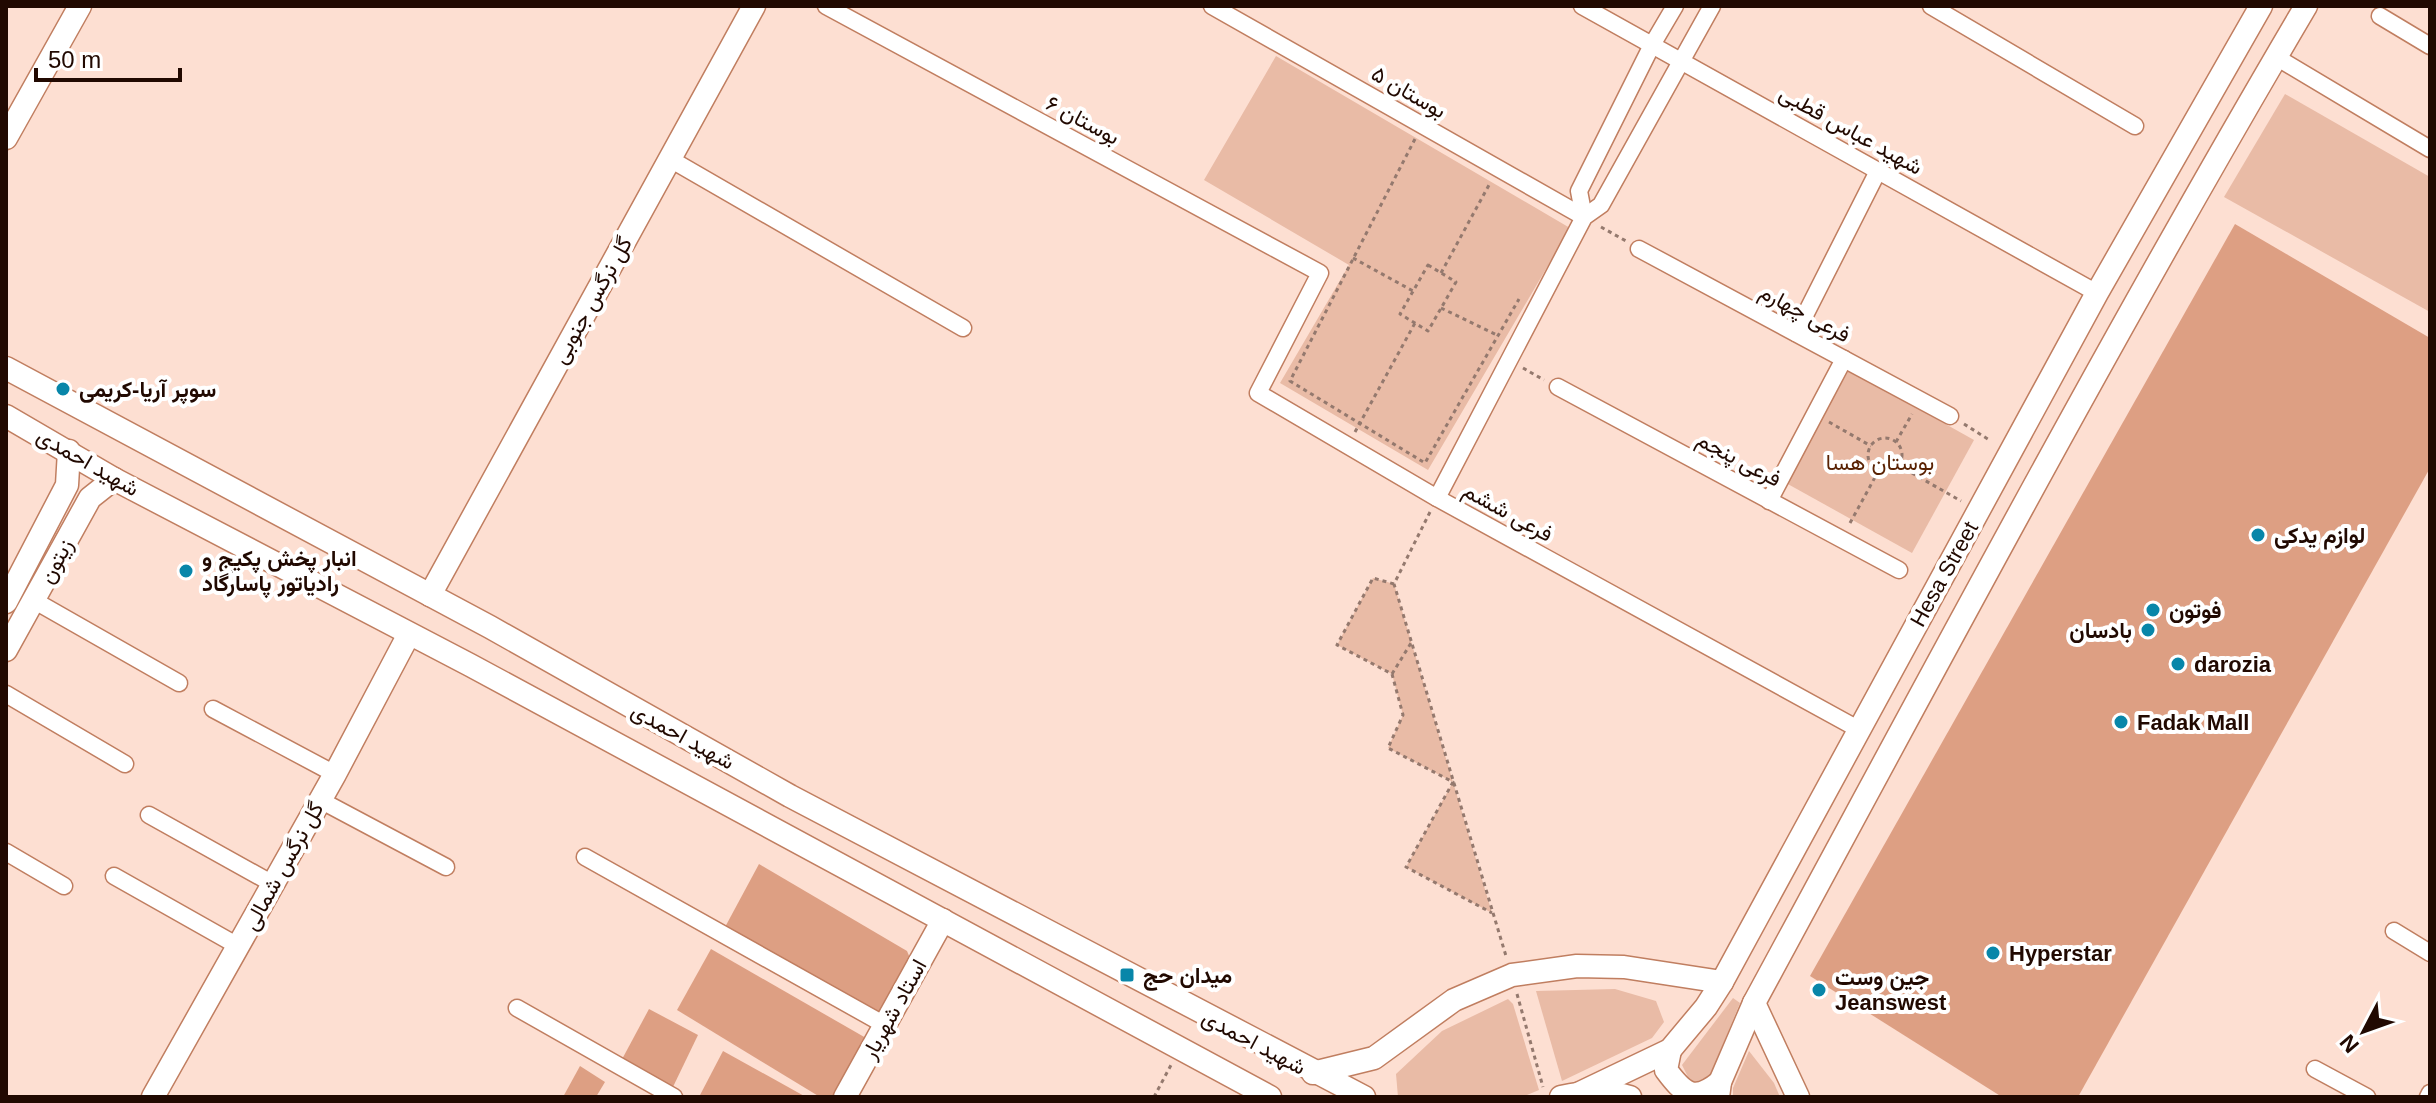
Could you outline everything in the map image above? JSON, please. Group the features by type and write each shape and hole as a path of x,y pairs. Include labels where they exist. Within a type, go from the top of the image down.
{"main road":[{"path":"6,138 80,6"},
{"name":"گل نرگس جنوبی","path":"430,595 754,6"},
{"name":"Hesa Street","path":"1571,1095 1670,1050 1706,1007 1722,982 2097,293 2261,6"},
{"name":"Hesa Street","path":"1719,1089 1754,1003 2036,482 2306,6"},
{"name":"شهید احمدی","path":"6,368 430,595 790,796 1313,1073 1364,1097"},
{"name":"شهید احمدی","path":"6,416 114,479 1270,1097"},
{"name":"زیتون","path":"8,596 67,485 69,451"},
{"path":"2007,458 2036,482"},
{"name":"زیتون","path":"6,650 90,498 114,479"},
{"path":"58,502 66,499 74,502 80,516"},
{"name":"گل نرگس شمالی","path":"153,1097 335,774 409,634"},
{"name":"استاد شهریار","path":"845,1097 943,920"},
{"path":"1313,1073 1374,1058 1454,1000 1512,975 1577,966 1624,967 1722,982"},
{"path":"1754,1003 1798,1097"},
{"path":"1670,1050 1666,1070 1680,1088 1694,1095 1719,1089"},
{"path":"1571,1095 1618,1094 1630,1097"}],"street":[{"name":"بوستان ۶","path":"826,6 1320,273"},
{"name":"بوستان ۵","path":"1212,6 1584,217"},
{"name":"شهید عباس قطبی","path":"1582,6 2097,293"},
{"path":"1584,217 1579,191 1652,45 1675,6"},
{"path":"1437,498 1584,217 1601,205 1712,6"},
{"path":"1931,6 2135,126"},
{"path":"2380,16 2430,46"},
{"path":"2276,57 2430,149"},
{"path":"670,159 963,328"},
{"path":"1796,333 1878,171"},
{"name":"فرعی چهارم","path":"1639,249 1950,416"},
{"name":"فرعی ششم","path":"1320,273 1258,393 1437,498 1858,729"},
{"path":"1769,501 1844,359"},
{"name":"فرعی پنجم","path":"1558,387 1899,570"},
{"path":"35,601 179,683"},
{"path":"6,694 125,764"},
{"path":"213,709 335,774"},
{"path":"320,800 446,867"},
{"path":"149,815 273,884"},
{"path":"6,852 64,886"},
{"path":"585,857 885,1025"},
{"path":"114,876 238,946"},
{"path":"2394,931 2430,953"},
{"path":"517,1008 674,1097"},
{"path":"2315,1069 2367,1097"}],"path":[{"path":"1416,137 1290,381 1425,463 1519,299"},
{"path":"1441,273 1491,182"},
{"path":"1584,217 1639,249"},
{"path":"1353,258 1413,291"},
{"path":"1428,265 1441,273 1456,282 1428,331 1400,314 1428,265"},
{"path":"1441,308 1518,343"},
{"path":"1357,428 1415,323"},
{"path":"1510,360 1558,387"},
{"path":"1896,442 1915,407"},
{"path":"1950,416 2007,458"},
{"path":"1822,418 1871,446"},
{"path":"1879,439 1896,442 1902,450 1898,465 1890,471 1879,470 1869,457 1871,446 1879,439"},
{"path":"1898,465 1945,492"},
{"path":"1852,520 1879,470"},
{"path":"1437,498 1394,584 1546,1097"},
{"path":"1392,674 1337,645 1373,578 1394,584"},
{"path":"1411,643 1392,674 1403,715 1388,748 1453,782"},
{"path":"1453,782 1406,867 1492,913"},
{"path":"1154,1097 1181,1047"}],"green space":[{"path":"1276,56 1570,228 1428,470 1280,383 1349,265 1204,180"},
{"path":"2285,94 2430,177 2430,312 2224,197"},
{"name":"بوستان هسا","path":"1849,370 1974,440 1912,553 1786,483"},
{"path":"1373,578 1394,584 1453,782 1388,748 1403,715 1392,674 1337,645"},
{"path":"1453,782 1492,913 1406,867"},
{"path":"1615,989 1656,1001 1664,1022 1652,1038 1562,1081 1536,991"},
{"path":"1733,998 1740,1003 1709,1078 1691,1083 1682,1065"},
{"path":"1508,999 1513,1004 1539,1090 1522,1097 1398,1097 1396,1074 1442,1031"},
{"path":"1749,1051 1774,1083 1780,1097 1733,1097 1733,1088"}],"building":[{"name":"Fadak Mall","path":"2235,224 2430,338 2430,468 2078,1097 2002,1097 1810,976"},
{"path":"759,864 907,951 912,963 880,1018 724,929"},
{"path":"711,949 866,1038 835,1097 820,1097 677,1010"},
{"path":"649,1009 698,1035 671,1091 620,1063"},
{"path":"723,1051 806,1097 699,1097"},
{"path":"580,1066 605,1082 596,1097 563,1097"}],"place":[{"name":"سوپر آریا-کریمی","path":"63,389"},
{"name":"لوازم یدکی","path":"2258,535"},
{"name":"انبار پخش پکیج و رادیاتور پاسارگاد","path":"186,571"},
{"name":"فوتون","path":"2153,610"},
{"name":"بادسان","path":"2148,630"},
{"name":"darozia","path":"2178,664"},
{"name":"Fadak Mall","path":"2121,722"},
{"name":"Hyperstar","path":"1993,953"},
{"name":"میدان حج","path":"1127,975"},
{"name":"جین وست Jeanswest","path":"1819,990"}]}
